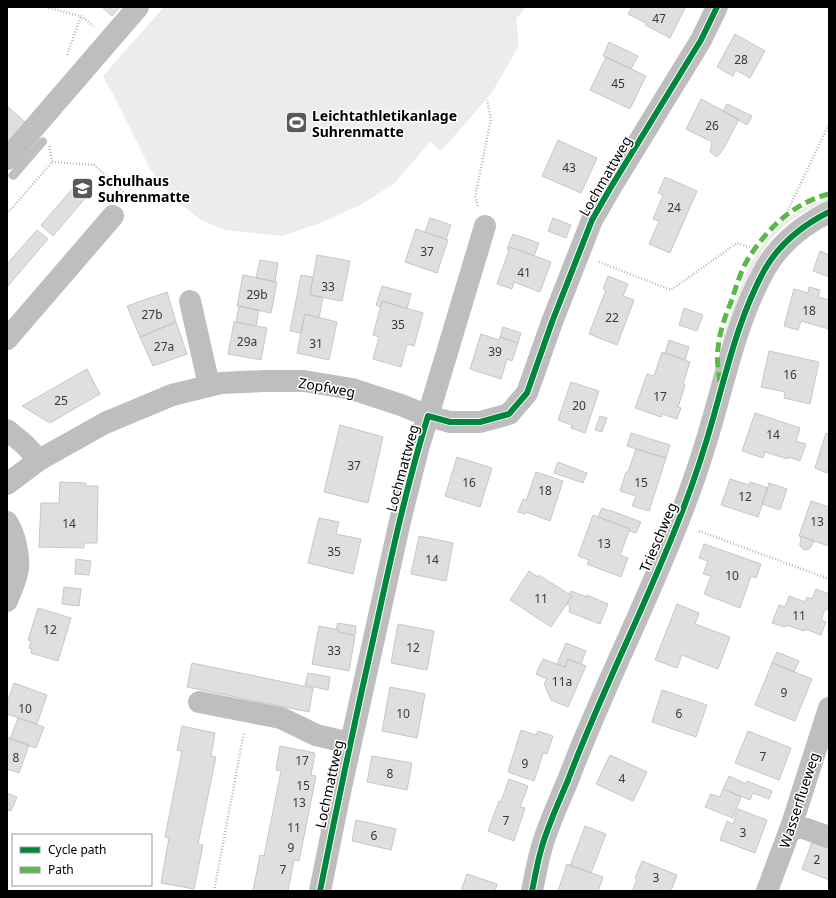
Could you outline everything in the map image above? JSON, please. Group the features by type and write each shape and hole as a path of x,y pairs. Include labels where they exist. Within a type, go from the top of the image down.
{"street":[{"path":"7,159 138,7"},
{"name":"Lochmattweg","path":"320,891 350,743 400,521 428,416 450,422 480,422 509,414 526,393 592,220 701,40 717,7"},
{"name":"Trieschweg","path":"532,891 541,849 579,750 678,523 697,471 725,373 751,297 766,267 781,247 810,221 829,212"},
{"path":"7,339 113,216"},
{"path":"428,416 485,226"},
{"path":"190,300 209,385"},
{"name":"Zopfweg","path":"7,484 39,460 105,423 172,394 220,383 264,380 304,381 352,390 401,404 428,416"},
{"path":"7,430 24,444 39,460"},
{"path":"7,522 12,530 18,568 7,601"},
{"path":"199,702 281,718 316,735 350,743"},
{"name":"Wasserflueweg","path":"767,891 792,824 829,708"},
{"path":"792,824 829,838"}],"path":[{"path":"46,7 81,16 97,30"},
{"path":"485,226 475,197 491,119 487,100"},
{"path":"787,214 829,124"},
{"path":"52,162 94,165 130,197 113,216"},
{"path":"578,255 671,290 737,243 755,249"},
{"path":"678,523 829,579"},
{"path":"214,891 248,712"}],"shaded area":[{"name":"Leichtathletikanlage Suhrenmatte","path":"164,7 526,7 516,19 519,46 491,94 441,151 430,142 395,183 362,204 323,222 282,236 225,230 201,220 172,197 150,169 103,76"},
{"path":"44,137 47,140 47,143 16,179 13,180 9,178 8,175 10,172 40,138"},
{"path":"829,197 829,201 809,210 789,222 774,236 763,251 744,286 725,343 723,342 723,336 743,281 760,248 786,219 807,206"}],"building":[{"path":"102,7 120,7 112,16"},
{"path":"632,7 685,8 670,38 628,14"},
{"path":"735,34 765,51 750,78 736,70 733,76 717,67"},
{"path":"609,42 638,56 631,69 603,56"},
{"path":"606,57 646,76 630,109 590,90"},
{"path":"701,99 739,119 724,148 717,157 710,152 712,142 686,129"},
{"path":"727,104 752,116 747,125 723,111"},
{"path":"7,106 26,123 7,145"},
{"path":"558,140 597,158 581,193 542,176"},
{"path":"665,177 697,191 670,253 649,244 659,221 653,219 663,195 658,193"},
{"path":"80,180 92,190 53,236 41,225"},
{"path":"430,218 451,225 446,239 425,232"},
{"path":"553,218 571,225 566,238 548,231"},
{"path":"416,229 448,240 437,273 405,262"},
{"path":"37,230 48,239 7,287 7,264"},
{"path":"513,234 539,243 534,256 510,247 509,250 507,249"},
{"path":"510,247 551,262 540,292 514,282 512,289 497,284"},
{"path":"820,251 829,255 829,277 813,271"},
{"path":"317,255 350,261 342,301 310,295"},
{"path":"260,260 278,263 275,282 256,278"},
{"path":"243,275 277,282 271,313 237,306"},
{"path":"301,275 313,277 310,295 323,297 319,318 305,314 301,333 290,331"},
{"path":"608,276 628,284 623,296 634,300 617,345 589,334 606,290 603,289"},
{"path":"382,286 411,294 407,309 382,301 380,307 376,305"},
{"path":"809,287 820,290 818,297 829,300 829,329 801,321 798,330 784,326 794,289 808,293"},
{"path":"167,292 176,322 140,337 127,306"},
{"path":"382,301 423,313 414,346 407,344 401,367 373,359 379,337 373,335"},
{"path":"239,306 259,310 256,326 236,322"},
{"path":"684,308 703,315 697,331 679,325"},
{"path":"305,314 337,322 329,360 297,353"},
{"path":"176,322 187,354 153,366 140,337"},
{"path":"234,322 267,328 261,360 228,354"},
{"path":"503,327 521,333 518,343 500,337"},
{"path":"481,334 499,340 500,337 518,343 512,361 507,359 501,379 470,369"},
{"path":"669,340 689,347 685,360 665,353"},
{"path":"769,351 819,362 810,404 784,398 785,392 761,387"},
{"path":"662,352 690,362 683,384 685,385 678,407 681,408 677,419 662,414 661,417 635,408 647,374 654,376"},
{"path":"87,369 100,394 50,423 22,406"},
{"path":"571,382 599,391 585,433 571,428 572,425 558,420"},
{"path":"755,413 800,428 796,441 806,444 800,461 765,452 763,458 742,451"},
{"path":"600,416 607,418 602,432 595,430"},
{"path":"340,425 383,437 368,503 324,492"},
{"path":"631,433 670,445 666,458 627,446"},
{"path":"826,433 829,434 829,466 827,473 815,468"},
{"path":"636,449 666,458 649,511 632,506 636,496 620,491"},
{"path":"457,457 492,468 480,507 445,496"},
{"path":"558,462 587,473 583,483 554,473"},
{"path":"536,472 563,481 550,521 526,512 525,514 518,512 523,499 526,501"},
{"path":"730,479 749,485 750,482 768,488 758,517 721,505"},
{"path":"60,482 86,483 86,486 98,486 97,543 84,543 84,548 39,547 41,503 59,503"},
{"path":"769,483 787,489 780,510 762,504"},
{"path":"811,501 829,507 829,546 799,536"},
{"path":"602,508 641,522 636,533 629,531 630,529 598,517"},
{"path":"593,515 630,529 620,555 628,558 621,577 587,564 589,560 578,556"},
{"path":"319,518 339,522 336,534 361,539 353,574 308,563"},
{"path":"419,536 453,543 446,581 411,574"},
{"path":"801,536 814,541 809,549 804,550 800,546"},
{"path":"704,544 761,564 756,578 751,576 740,608 704,594 711,576 703,574 708,561 699,558"},
{"path":"76,559 91,561 89,575 75,574"},
{"path":"529,571 538,577 539,575 572,596 551,627 510,600"},
{"path":"64,587 81,589 79,606 62,604"},
{"path":"816,589 829,594 829,610 825,609 821,620 826,622 821,635 805,629 804,631 786,625 785,627 772,623 779,605 785,607 789,596 805,602 807,597 812,599"},
{"path":"571,591 587,597 587,595 608,604 600,624 569,612 570,605 566,604 572,596 569,594"},
{"path":"677,604 699,613 695,624 730,637 718,669 682,655 677,668 655,660"},
{"path":"38,608 71,618 58,661 31,653 32,649 29,648 31,641 28,640"},
{"path":"338,623 356,626 355,635 338,632 339,630 336,629"},
{"path":"398,624 434,631 427,670 391,663"},
{"path":"319,626 339,630 338,632 355,636 349,671 312,664"},
{"path":"566,643 586,651 581,664 568,659 565,667 557,664"},
{"path":"777,652 799,661 794,672 772,663"},
{"path":"543,659 565,667 568,659 586,666 568,707 551,700 544,683 547,679 536,674"},
{"path":"192,663 313,688 309,712 187,687"},
{"path":"772,663 812,679 795,721 755,705"},
{"path":"308,673 330,677 328,690 305,685"},
{"path":"14,683 47,695 37,724 7,714 7,703"},
{"path":"390,687 425,694 417,738 382,731"},
{"path":"662,690 707,705 696,737 652,722"},
{"path":"18,718 44,727 36,748 10,739"},
{"path":"182,726 215,733 211,756 216,757 198,844 203,845 194,889 161,883 169,838 165,837 182,751 177,750"},
{"path":"521,730 536,735 538,731 553,736 547,754 543,753 534,781 508,772"},
{"path":"748,731 791,748 779,780 735,763"},
{"path":"7,737 29,745 19,773 7,769"},
{"path":"280,746 315,753 311,775 316,776 299,861 294,860 288,891 253,891 260,855 264,856 281,771 276,770"},
{"path":"610,755 647,772 633,801 596,784"},
{"path":"372,756 412,763 407,790 367,782"},
{"path":"729,776 746,784 747,781 772,791 769,799 753,793 750,800 723,789"},
{"path":"509,779 528,786 520,807 525,808 514,841 488,831"},
{"path":"723,789 741,797 733,818 705,807 711,794 720,797"},
{"path":"7,793 17,797 11,811 8,810 10,805 7,804"},
{"path":"738,809 767,820 755,853 720,840 727,821 733,824"},
{"path":"356,820 396,829 391,850 352,841"},
{"path":"585,826 606,834 591,873 570,866"},
{"path":"812,842 829,849 829,880 802,869"},
{"path":"642,861 677,875 671,891 632,891 637,880 635,878"},
{"path":"567,864 603,877 598,891 558,891"},
{"path":"467,874 497,884 495,891 461,891"}],"marked path":[{"path":"720,382 717,357 720,337 738,280 748,259 764,237 782,219 804,204 829,194"}],"cycle path":[{"path":"320,891 394,544 413,467 428,416 450,422 480,422 509,414 527,393 552,322 592,220 701,40 717,7"},
{"path":"532,891 540,855 550,824 594,715 665,554 698,469 735,340 748,304 765,269 785,243 801,229 829,212"}],"place":[{"name":"Leichtathletikanlage Suhrenmatte","path":"297,123"},
{"name":"Schulhaus Suhrenmatte","path":"82,188"}]}
